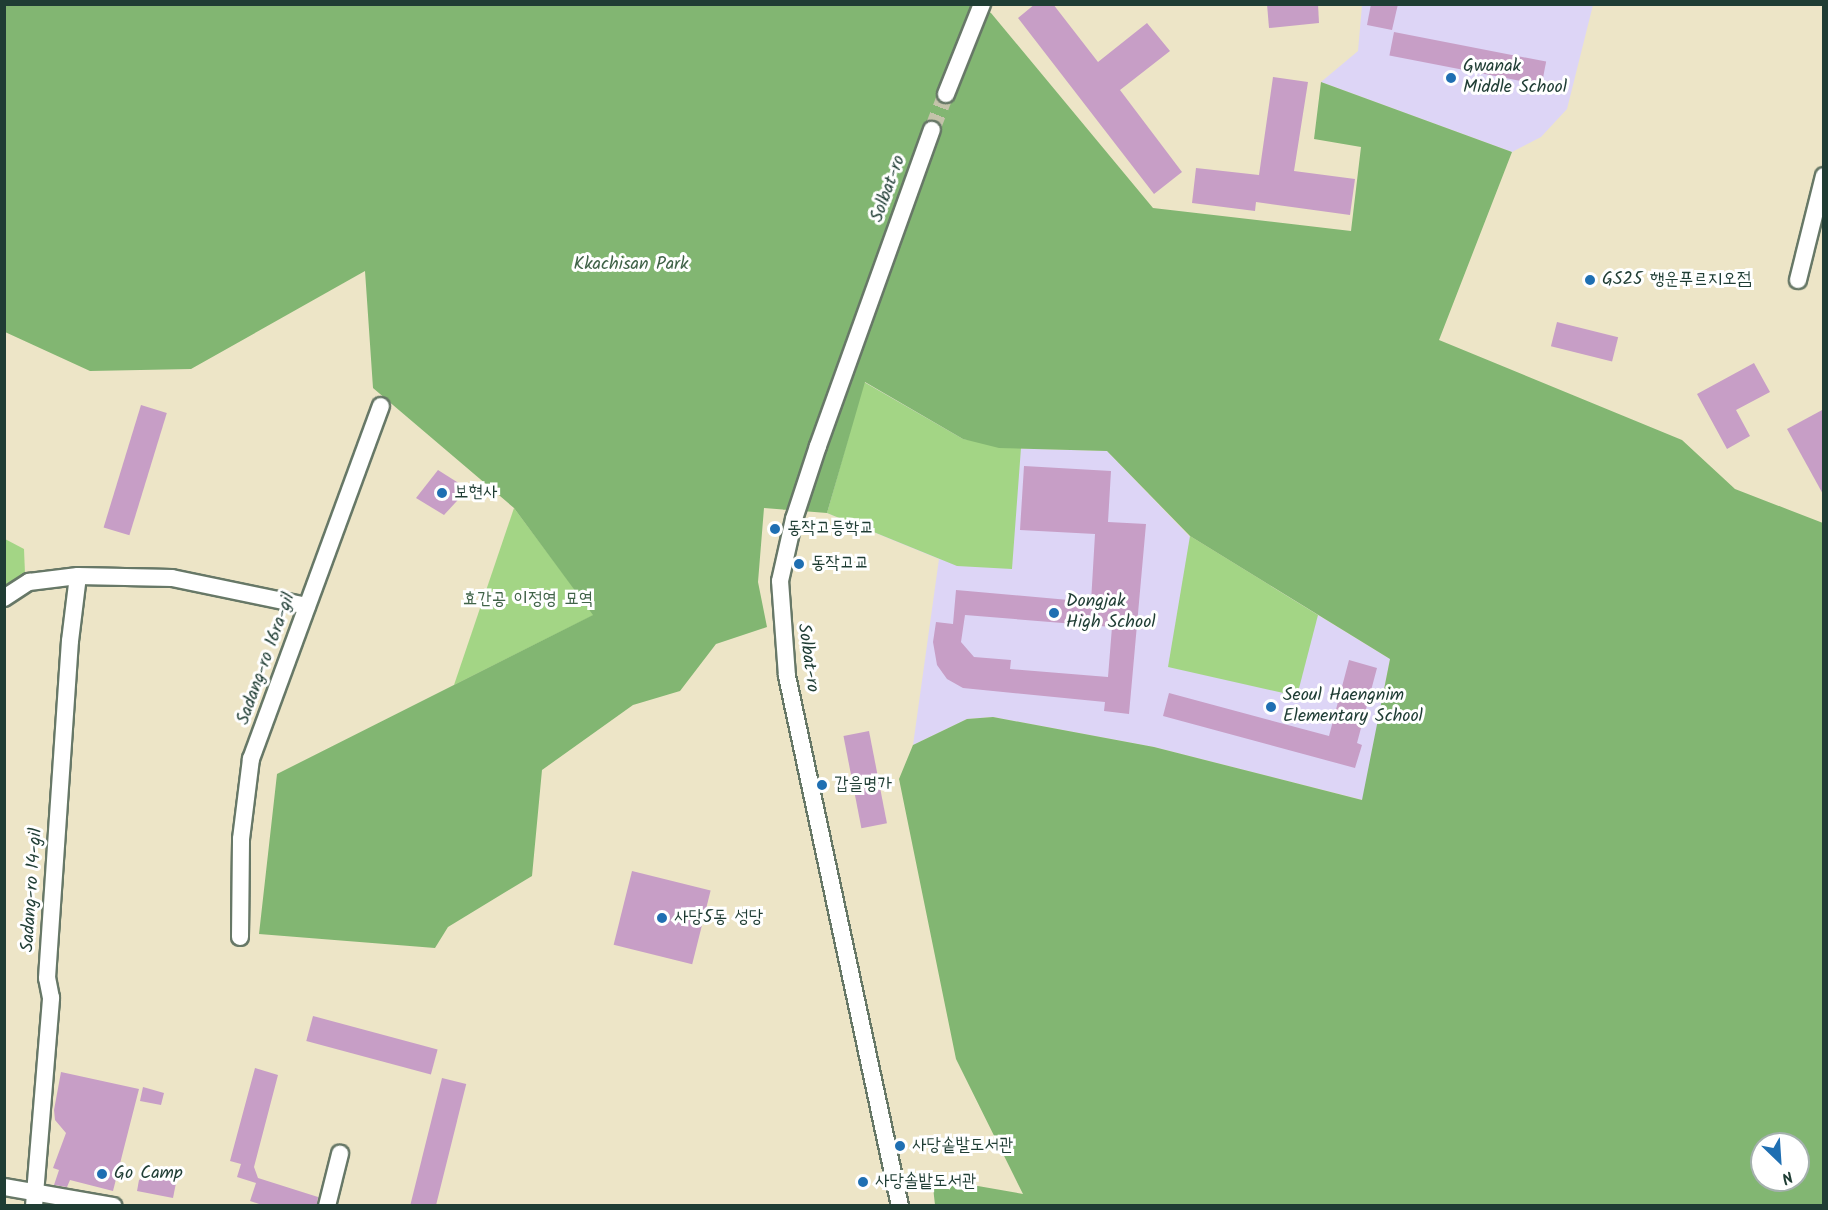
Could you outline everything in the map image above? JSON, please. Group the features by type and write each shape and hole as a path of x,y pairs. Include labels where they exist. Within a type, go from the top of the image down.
{"street":[{"path":"946,94 981,4"},
{"name":"Solbat-ro","path":"900,1206 787,676 780,581 794,519 818,446 932,130"},
{"path":"1798,280 1824,176"},
{"name":"Sadang-ro 16ra-gil","path":"240,937 241,839 250,759 381,406"},
{"path":"4,598 29,582 78,576 172,578 307,606"},
{"name":"Sadang-ro 14-gil","path":"36,1198 43,1057 51,998 48,956 70,641 78,576"},
{"path":"327,1206 340,1154"},
{"path":"4,1186 36,1198 112,1206"}],"shaded area":[{"name":"Gwanak Middle School","path":"1362,5 1593,5 1567,109 1541,137 1512,152 1321,82 1358,51"},
{"name":"Dongjak High School","path":"864,382 963,439 999,448 1107,451 1190,537 1390,659 1363,800 1154,747 993,717 967,719 913,745 939,559 827,513"}],"green space":[{"name":"Kkachisan Park","path":"5,5 977,5 991,13 1153,208 1351,231 1361,147 1314,139 1321,82 1512,152 1439,340 1682,440 1735,489 1823,523 1823,1205 935,1205 932,1178 1023,1194 956,1059 899,779 913,745 967,719 993,717 1154,747 1362,800 1390,659 1190,536 1107,451 999,448 963,439 865,382 827,513 764,508 758,582 767,627 716,644 680,691 633,705 542,770 532,876 448,927 435,948 259,934 277,774 593,615 514,508 373,388 365,271 191,369 90,371 5,332"},
{"path":"864,382 963,439 1021,448 1012,569 957,566 827,513"},
{"name":"효간공 이정영 묘역","path":"514,508 594,615 454,685"},
{"path":"1190,536 1318,615 1297,696 1168,667"},
{"path":"5,539 24,549 25,574 5,587"}],"building":[{"path":"1035,4 1053,4 1098,62 1147,23 1170,51 1120,90 1182,172 1154,194 1018,18"},
{"path":"1267,4 1318,4 1319,23 1269,28"},
{"path":"1371,4 1398,4 1392,30 1367,25"},
{"path":"1394,32 1546,62 1542,85 1389,56"},
{"path":"1273,77 1308,82 1294,171 1355,179 1350,215 1256,202 1255,211 1192,203 1196,168 1259,175"},
{"path":"1557,322 1618,337 1612,361 1551,346"},
{"path":"1754,363 1770,392 1736,410 1750,436 1727,449 1697,394"},
{"path":"141,405 167,413 129,535 104,527"},
{"path":"1824,409 1824,496 1787,429"},
{"path":"1024,466 1111,471 1108,522 1146,524 1129,714 1104,711 1105,702 963,688 947,679 937,665 933,642 936,622 953,624 956,590 1091,602 1095,534 1020,530","holes":["965,615 1112,627 1108,677 1010,669 1011,660 974,657 961,642"]},
{"name":"보현사","path":"438,470 468,489 444,515 416,498"},
{"path":"1349,660 1377,668 1357,743 1362,745 1355,768 1163,716 1169,693 1329,736"},
{"path":"869,731 887,823 861,828 843,736"},
{"name":"사당5동 성당","path":"632,871 711,891 692,964 614,945"},
{"path":"313,1016 438,1049 431,1075 306,1041"},
{"path":"255,1068 278,1075 254,1167 258,1178 318,1197 317,1206 265,1206 250,1201 256,1183 237,1177 241,1164 230,1161"},
{"path":"61,1072 139,1089 113,1191 70,1180 67,1187 54,1185 59,1170 53,1168 66,1133 55,1120 54,1110"},
{"path":"442,1078 466,1084 436,1206 410,1205"},
{"path":"143,1087 164,1093 161,1105 140,1101"},
{"path":"149,1174 177,1178 173,1198 137,1191 139,1180"}],"tunnel":[{"path":"932,130 946,94"}],"place":[{"name":"Gwanak Middle School","path":"1451,78"},
{"name":"GS25 행운푸르지오점","path":"1590,280"},
{"name":"보현사","path":"442,493"},
{"name":"동작고등학교","path":"775,529"},
{"name":"동작고교","path":"799,564"},
{"name":"Dongjak High School","path":"1054,613"},
{"name":"Seoul Haengnim Elementary School","path":"1271,707"},
{"name":"갑을명가","path":"822,785"},
{"name":"사당5동 성당","path":"662,918"},
{"name":"사당솥발도서관","path":"900,1146"},
{"name":"Go Camp","path":"102,1174"},
{"name":"사당솔밭도서관","path":"863,1182"}]}
